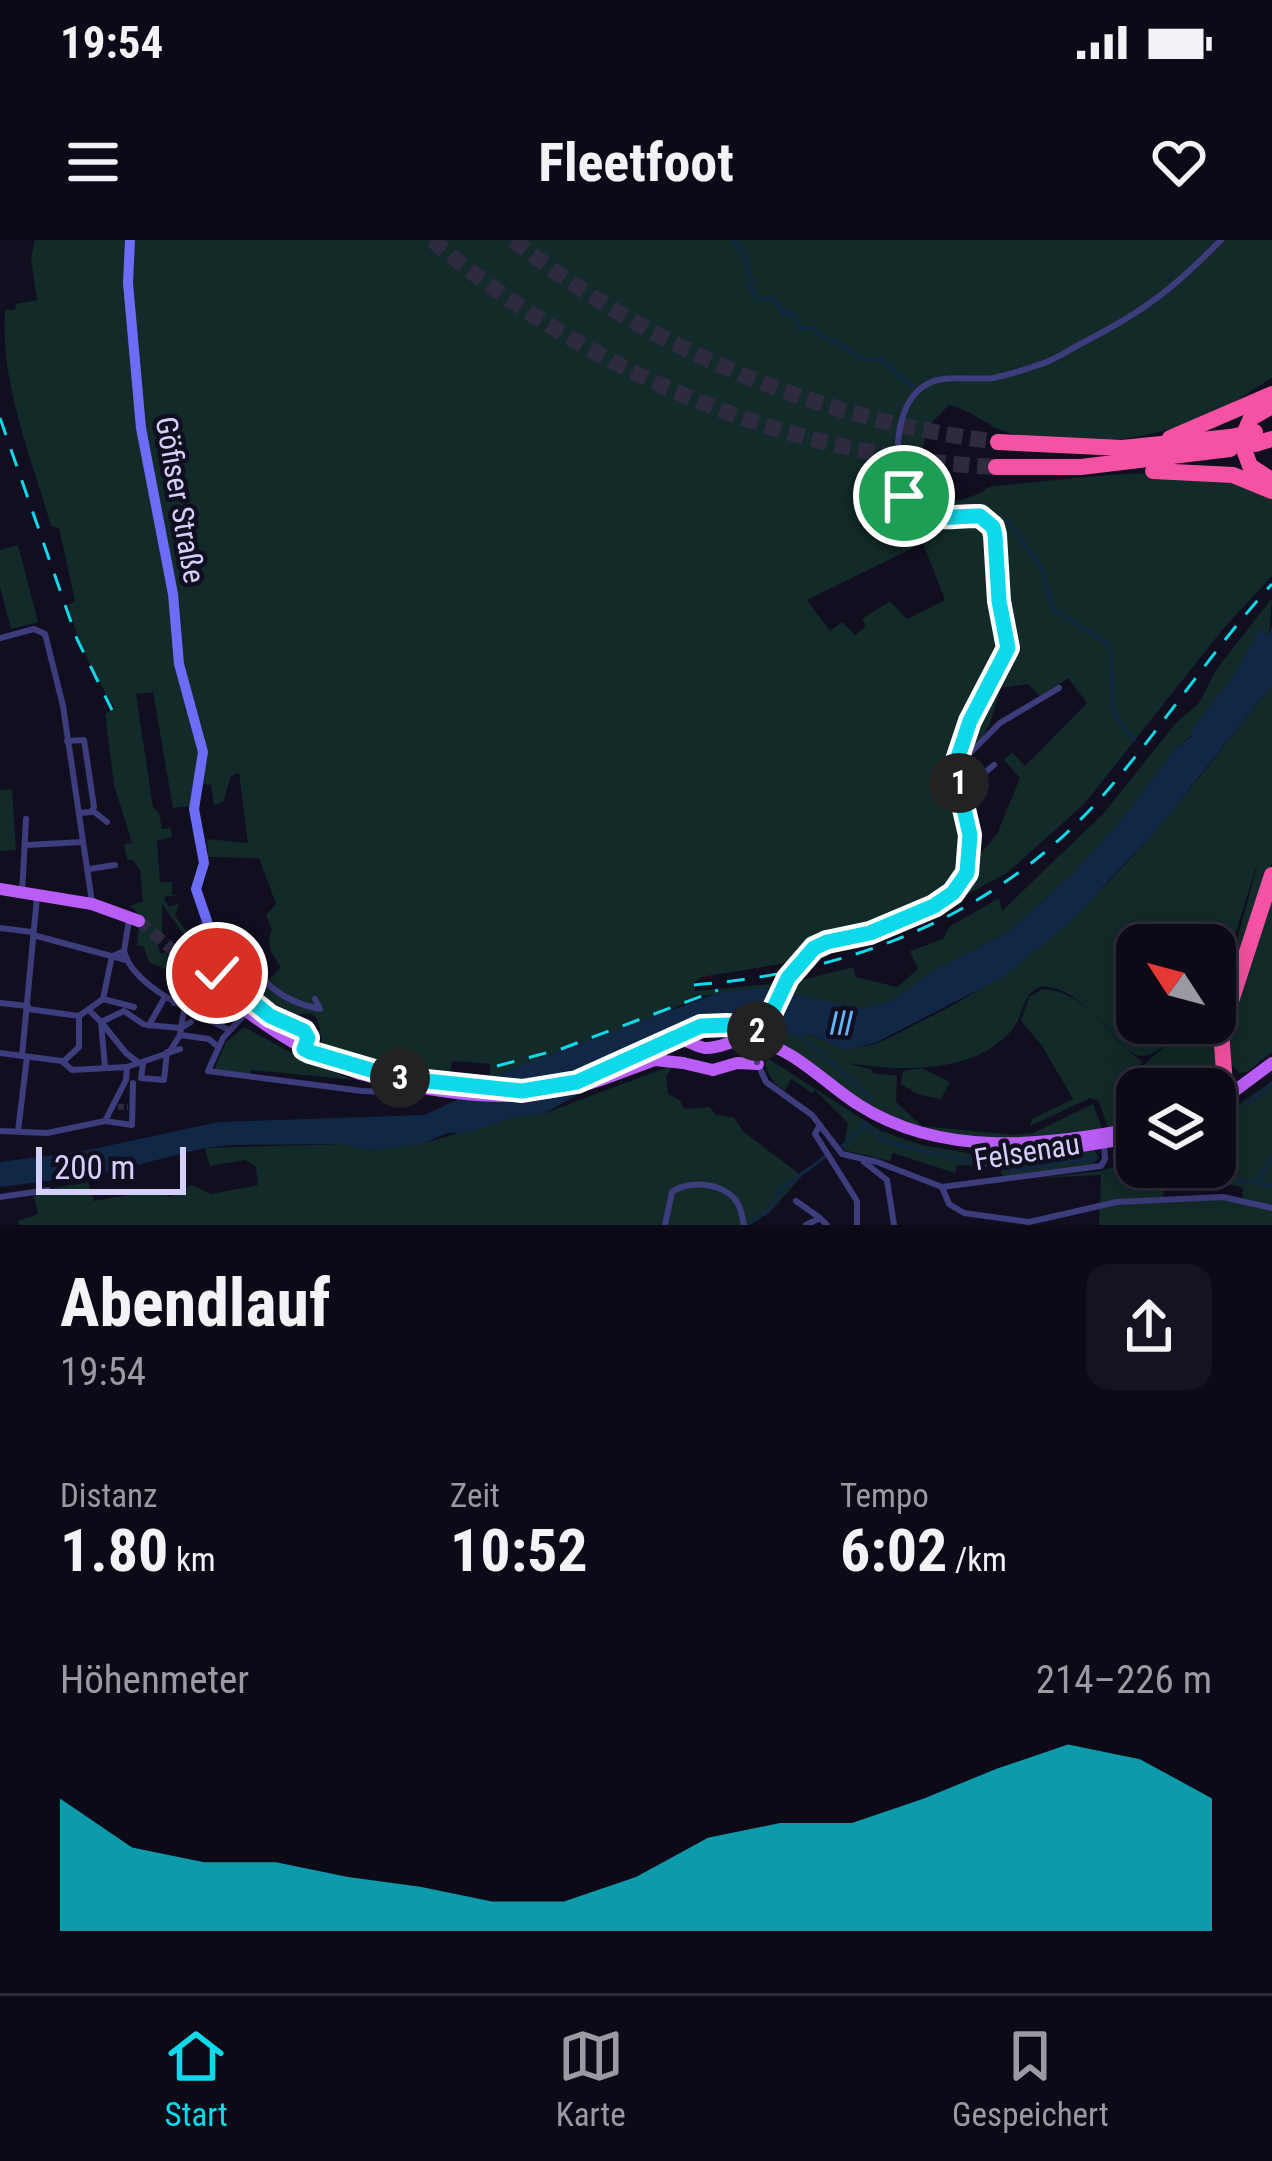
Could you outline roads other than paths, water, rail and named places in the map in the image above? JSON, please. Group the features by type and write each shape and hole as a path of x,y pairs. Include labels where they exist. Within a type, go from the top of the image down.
{"highway":[{"path":"1122,448 1178,436 1272,394"},
{"path":"1272,406 1251,418 1241,441 1250,466 1272,479"},
{"path":"996,466 1081,467 1264,436"},
{"path":"998,442 1122,448 1230,443"},
{"path":"1081,467 1094,472 1205,471 1233,475 1272,491"},
{"path":"1224,1068 1223,1023 1272,874"},
{"path":"1236,1085 1239,1089"}],"main road":[{"name":"Göfiser Straße","path":"130,240 128,283 142,428 173,594 177,652 203,766 194,809 204,855 196,889 210,950"},
{"path":"14,893 92,904 135,919"},
{"path":"210,950 217,973 270,1016 306,1034 307,1050"},
{"path":"210,975 247,1013 307,1050 361,1071 466,1095 526,1098 552,1094 612,1076 670,1048 758,1063"},
{"path":"361,1071 522,1091 577,1082 682,1032 709,1025 762,1033"},
{"path":"633,1066 656,1060 683,1063 736,1040 763,1042 870,1112 940,1137 1000,1144 1116,1139"},
{"path":"652,1048 685,1041 704,1056"},
{"path":"1236,1091 1272,1063"},
{"path":"1105,1139 1116,1135"}],"street":[{"path":"758,1063 762,1033 788,978 810,952 827,942 890,926 953,893 967,873 972,852 958,757 970,721 1008,648 995,535 980,516 938,519 914,509 904,496 898,459 906,412 922,387 951,378 993,378 1055,359 1137,315 1165,296 1221,240"},
{"path":"0,638 43,631 62,703 92,904"},
{"path":"958,757 986,741 1000,723 1059,688"},
{"path":"67,741 85,740 93,811 107,822"},
{"path":"962,801 974,797 983,774 994,765"},
{"path":"78,814 93,811"},
{"path":"26,819 14,893 35,938 125,956 189,1015 229,1030"},
{"path":"24,850 82,842"},
{"path":"89,869 115,865"},
{"path":"125,956 125,929 135,919"},
{"path":"0,928 32,932"},
{"path":"19,1131 32,932"},
{"path":"210,950 238,936 258,971 278,993 320,1009 315,999"},
{"path":"0,1003 80,1016 103,999 113,956"},
{"path":"174,1003 210,975"},
{"path":"146,1025 166,996"},
{"path":"103,999 132,1012 146,1025 209,1039 217,1050"},
{"path":"90,1011 126,1053 141,1063"},
{"path":"101,1022 132,1012"},
{"path":"247,1013 229,1030 208,1071 362,1091 427,1094 453,1087 457,1081"},
{"path":"141,1063 141,1078 164,1080 168,1052 189,1015"},
{"path":"180,1031 189,1015"},
{"path":"65,1064 78,1049 80,1016"},
{"path":"101,1022 104,1067"},
{"path":"0,1053 65,1064 72,1070 127,1067 180,1049"},
{"name":"Felsenau","path":"758,1063 766,1082 802,1106 837,1150 861,1160 887,1180 894,1225"},
{"path":"0,1132 47,1133 105,1121 132,1125 121,1107 127,1067"},
{"path":"105,1121 121,1107 133,1082"},
{"path":"820,1125 815,1134 857,1202 857,1225"},
{"name":"Felsenau","path":"861,1160 942,1187 1101,1166 1105,1139"},
{"path":"664,1225 672,1192 690,1184 732,1197 744,1225"},
{"path":"942,1187 949,1204 964,1213 1031,1224 1117,1202 1208,1197 1272,1208"},
{"path":"0,1196 48,1190"},
{"path":"796,1201 827,1225"},
{"path":"806,1225 820,1218"}],"water":[{"name":"Ill","path":"1272,626 1272,685 1159,827 1070,922 1003,977 875,1043 845,1050 808,1033 796,1037 753,1019 722,1018 543,1114 513,1117 467,1133 447,1133 422,1144 370,1150 343,1144 234,1145 96,1175 0,1187 0,1162 84,1151 218,1122 425,1115 508,1070 721,992 765,988 864,1009 892,1001 932,972 1010,931 1074,873 1173,752 1192,736 1192,729 1230,681 1260,630 1268,636"}],"waterway":[{"path":"733,240 748,262 747,274 753,277 750,287 759,299 774,299 800,328 812,328 858,358 882,360 913,387"},
{"path":"993,514 1000,517"},
{"path":"1007,520 1041,567 1053,609 1111,646 1113,713 1135,740"},
{"path":"799,1034 870,1097 869,1106"},
{"path":"1247,1104 1272,1084"},
{"path":"1236,1111 1241,1108"},
{"path":"866,1122 866,1127 889,1143 1008,1170 1097,1158"},
{"path":"842,1146 865,1124"},
{"path":"747,1223 767,1212 782,1188 825,1157"},
{"path":"1268,1164 1272,1157"},
{"path":"1257,1182 1265,1168"},
{"path":"1236,1179 1272,1186"}],"tunnel":[{"path":"432,240 558,331 696,400 842,446 996,467"},
{"path":"513,240 624,316 741,374 866,416 998,442"},
{"path":"139,921 210,982"},
{"path":"118,1107 128,1107"}],"railway":[{"path":"0,418 77,639 112,710"},
{"path":"694,985 813,966 870,949 976,901 1025,868 1112,785 1272,584"},
{"path":"497,1066 561,1049 718,990"}]}
